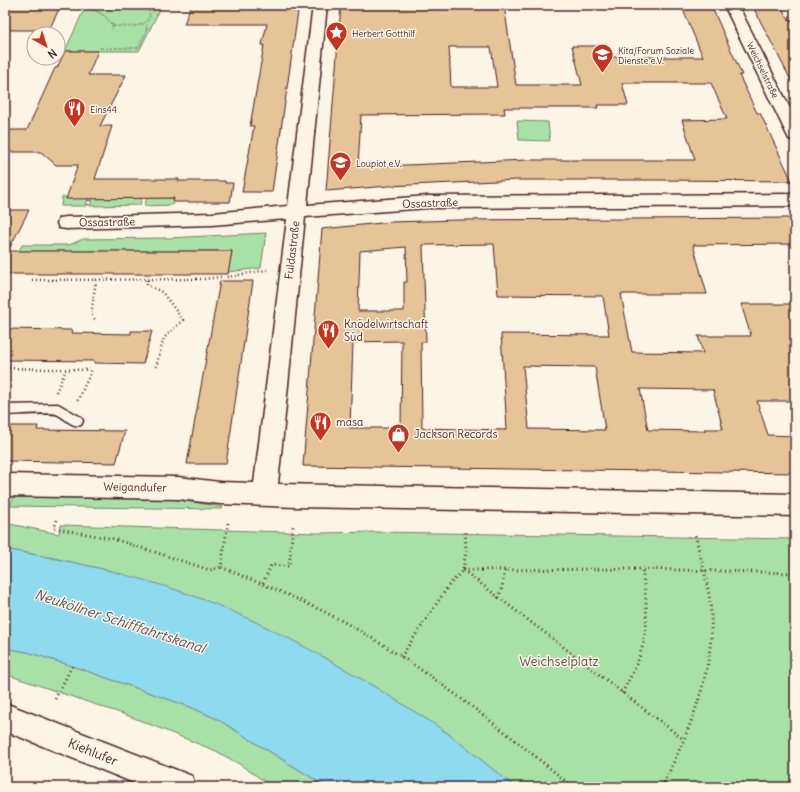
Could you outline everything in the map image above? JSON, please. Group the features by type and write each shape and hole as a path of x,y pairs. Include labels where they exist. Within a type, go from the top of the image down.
{"street":[{"name":"Fuldastraße","path":"265,495 320,5"},
{"name":"Weichselstraße","path":"731,5 795,135"},
{"name":"Ossastraße","path":"66,223 212,219 380,205 451,202 795,200"},
{"name":"Weigandufer","path":"5,485 178,488 220,493 265,495"},
{"path":"265,495 795,505"},
{"name":"Kiehlufer","path":"5,717 181,787"}],"lane":[{"path":"5,410 58,409 73,418"}],"path":[{"path":"94,5 92,9 105,16 113,26"},
{"path":"100,48 139,48 147,29 146,24 150,16 149,11 152,5"},
{"path":"113,26 140,26 146,24"},
{"path":"227,277 266,270"},
{"path":"32,280 203,280 221,277"},
{"path":"96,280 91,315 96,320"},
{"path":"147,280 147,284 162,292 183,320 164,338 155,370"},
{"path":"5,368 92,370 73,418"},
{"path":"50,410 66,370"},
{"path":"57,520 54,528 110,538 137,545 210,570 222,567 310,604 354,628 401,657 455,694 574,787"},
{"path":"222,567 228,524"},
{"path":"263,583 271,565 289,566 293,526"},
{"path":"401,657 449,585 463,570 466,551 465,529"},
{"path":"662,787 695,711 702,691 709,651 711,615 704,571 695,534"},
{"path":"463,570 642,569 795,573"},
{"path":"622,693 643,646 647,623 647,600 642,569"},
{"path":"463,570 683,739"},
{"path":"498,598 502,588 505,570"},
{"path":"55,699 72,666"},
{"path":"664,782 671,787"}],"green space":[{"path":"86,5 162,5 139,51 66,51"},
{"path":"517,121 548,122 550,141 519,140"},
{"path":"62,197 88,198 86,206 61,206"},
{"path":"93,198 142,198 140,205 90,206"},
{"path":"147,198 174,198 172,205 144,206"},
{"path":"266,233 261,268 228,272 232,251 19,251 22,245 69,245 83,239 168,238"},
{"path":"14,497 173,499 223,507 222,509 10,506"},
{"name":"Weichselplatz","path":"5,523 59,534 61,525 318,533 378,532 795,539 795,787 515,787 446,732 365,681 111,571 5,549"},
{"path":"5,648 27,652 72,666 188,706 217,719 327,787 273,787 239,764 216,751 129,716 5,674"}],"water":[{"name":"Neuköllner Schifffahrtskanal","path":"5,549 58,559 137,578 189,594 238,614 284,636 330,661 428,720 456,739 515,787 327,787 217,719 188,706 72,666 27,652 5,648"}],"building":[{"path":"5,5 61,5 51,26 26,26 26,30 5,30"},
{"path":"191,5 299,5 272,192 242,192 254,126 250,126 264,45 262,45 267,24 184,24"},
{"path":"341,5 504,5 516,85 582,85 572,46 609,46 612,57 703,57 681,5 711,5 742,75 739,75 757,113 760,113 792,181 518,180 389,186 326,191","holes":["449,47 491,47 497,87 451,87","622,83 711,83 727,119 682,120 695,160 527,160 358,167 361,115 505,114 504,108 598,108 597,105 628,105"]},
{"path":"752,5 780,5 789,20 791,20 795,26 795,88"},
{"path":"66,51 98,51 88,75 126,75 100,126 112,126 95,179 179,179 178,181 225,181 225,183 233,183 230,202 173,202 174,198 66,199 78,165 56,165 41,152 5,152 5,130 27,130 55,68 58,66 66,66"},
{"path":"5,210 29,210 8,251 232,251 228,274 5,274"},
{"path":"795,218 795,244 693,245 707,294 621,294 632,352 703,353 698,336 751,336 741,304 795,304 795,401 757,401 768,435 795,436 795,473 303,466 322,229 391,222 458,220","holes":["494,244 498,295 603,296 609,335 501,334 507,430 422,428 421,342 426,342 423,245","406,247 407,282 404,282 404,311 358,311 360,251","402,341 401,428 350,428 353,342","523,366 595,367 605,430 529,429","640,389 713,390 723,429 704,429 705,431 648,430"]},
{"path":"220,281 253,281 226,464 187,464"},
{"path":"5,329 72,330 71,333 131,334 131,331 152,331 143,364 94,363 95,361 5,360"},
{"path":"5,426 38,426 37,430 125,431 116,463 5,461"}],"place":[{"name":"Herbert Gotthilf","path":"336,52"},
{"name":"Kita/Forum Soziale Dienste e.V.","path":"603,74"},
{"name":"Eins44","path":"75,128"},
{"name":"Loupiot e.V.","path":"340,182"},
{"name":"Knödelwirtschaft Süd","path":"329,350"},
{"name":"masa","path":"320,442"},
{"name":"Jackson Records","path":"398,454"}]}
